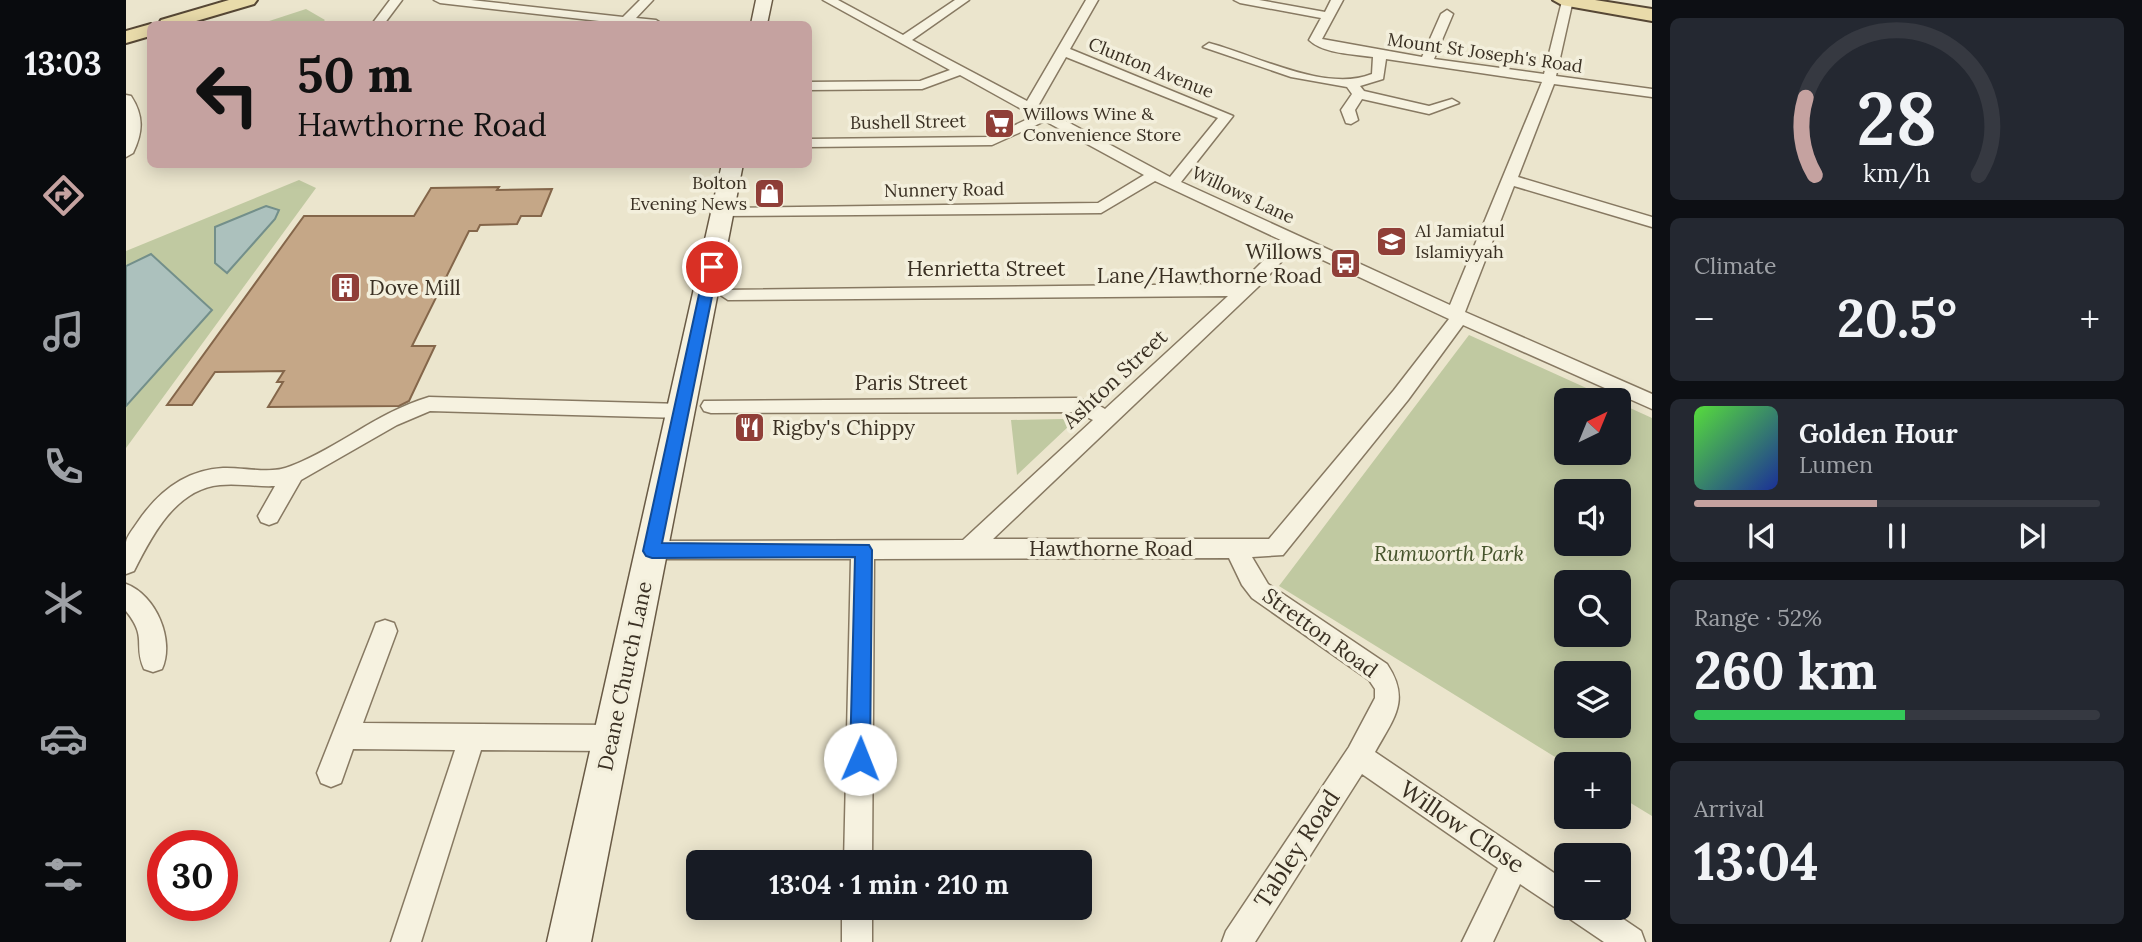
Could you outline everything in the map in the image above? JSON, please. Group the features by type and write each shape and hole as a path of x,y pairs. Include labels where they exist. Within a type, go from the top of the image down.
{"main road":[{"path":"178,21 248,0"},
{"path":"1565,1 1652,15"},
{"path":"126,37 147,31"}],"street":[{"path":"380,21 396,0"},
{"path":"440,0 626,21 647,0"},
{"path":"760,21 764,0"},
{"path":"903,40 964,0"},
{"path":"1038,112 1063,51 1092,0"},
{"path":"1240,0 1328,16 1336,0"},
{"name":"Willows Lane","path":"833,1 1172,184 1457,316 1652,402"},
{"name":"Hawthorne Road","path":"652,551 1275,548 1401,394 1457,316 1549,80 1565,1"},
{"path":"514,21 522,9"},
{"path":"1426,62 1447,14"},
{"name":"Mount St Joseph's Road","path":"1328,16 1315,40 1325,45 1426,62 1652,93"},
{"path":"1209,47 1223,55 1429,110 1452,103"},
{"name":"Clunton Avenue","path":"1063,51 1226,116 1172,184"},
{"path":"1351,120 1348,110 1355,89 1378,76 1380,55"},
{"path":"812,86 922,85 960,71"},
{"path":"126,99 135,114 135,124 126,153"},
{"path":"1429,110 1435,126"},
{"name":"Bushell Street","path":"812,143 992,141 1038,112"},
{"name":"Deane Church Lane","path":"569,942 652,551 697,409 732,168"},
{"name":"Nunnery Road","path":"724,213 1101,208 1155,175"},
{"path":"1510,180 1652,222"},
{"name":"Ashton Street","path":"967,550 1244,290 1293,240"},
{"name":"Henrietta Street","path":"729,294 1244,290"},
{"name":"Paris Street","path":"293,475 393,418 429,404 577,409 1076,405 1086,407 1107,419"},
{"path":"269,516 293,475"},
{"path":"126,564 137,540 157,512 170,498 188,487 220,476 273,478 293,475"},
{"name":"Stretton Road","path":"1237,549 1250,578 1260,591 1362,660 1378,672 1387,686 1388,698 1383,712 1358,756"},
{"path":"858,850 863,550"},
{"path":"126,594 151,623 153,661"},
{"path":"331,773 385,631"},
{"path":"345,736 611,738"},
{"path":"406,942 472,737"},
{"name":"Willow Close","path":"1358,756 1554,890"},
{"name":"Tabley Road","path":"1237,942 1358,756"},
{"path":"1477,942 1515,863"},
{"path":"857,942 858,920"},
{"path":"1598,920 1630,942"}],"green space":[{"path":"306,9 325,20 324,21 269,21"},
{"path":"299,180 316,188 126,448 126,406 212,310 152,254 126,266 126,251","holes":["279,211 227,273 215,263"]},
{"name":"Rumworth Park","path":"1469,335 1586,388 1554,388 1554,466 1631,466 1631,408 1652,418 1652,816 1631,803 1631,752 1554,752 1554,756 1279,586"},
{"path":"1063,419 1070,425 1017,475 1011,420"}],"shaded area":[{"path":"266,206 279,210 275,219 227,273 215,263 215,227"},
{"path":"151,254 212,310 126,406 126,266"}],"building":[{"name":"Dove Mill","path":"499,187 497,190 552,189 541,216 521,216 517,224 480,225 477,231 469,231 412,346 435,346 409,401 399,406 268,407 283,382 277,382 284,371 215,372 192,405 167,405 304,216 414,216 431,188"}],"place":[{"name":"Willows Wine & Convenience Store","path":"1000,124"},
{"name":"Bolton Evening News","path":"770,193"},
{"name":"Al Jamiatul Islamiyyah","path":"1392,241"},
{"name":"Willows Lane/Hawthorne Road","path":"1345,264"},
{"name":"Dove Mill","path":"346,288"},
{"name":"Rigby's Chippy","path":"749,428"}],"route":[{"path":"712,267 652,551 863,550 860,759"}]}
